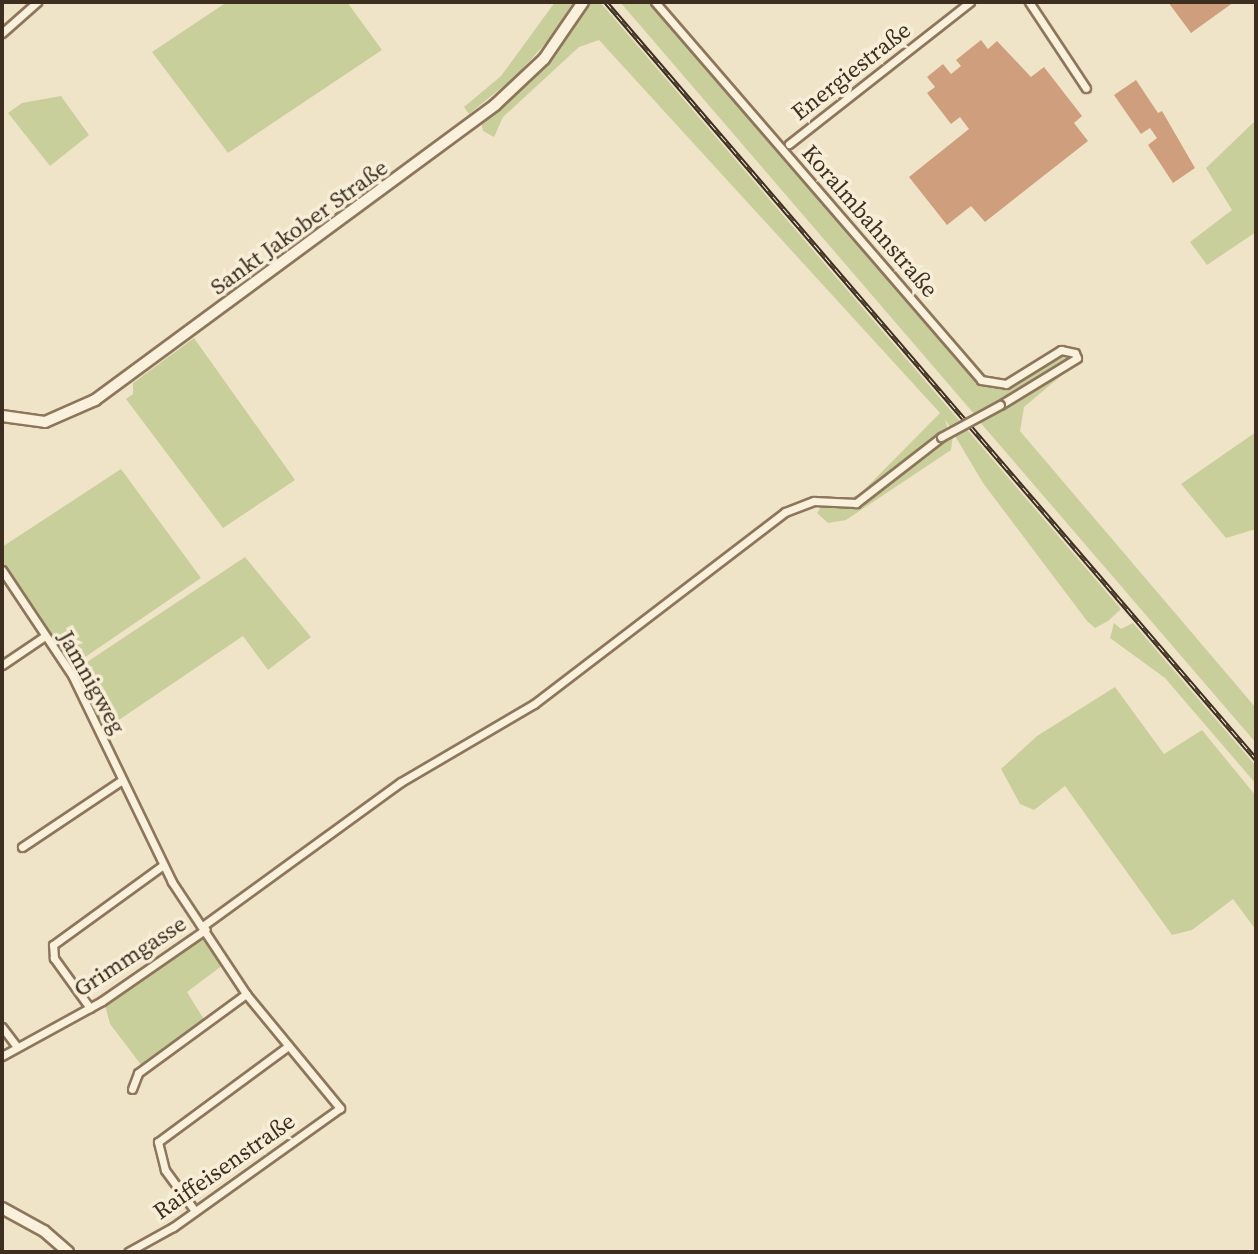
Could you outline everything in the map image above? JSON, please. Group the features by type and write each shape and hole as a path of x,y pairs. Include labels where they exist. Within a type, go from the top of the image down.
{"main road":[{"name":"Sankt Jakober Straße","path":"2,416 45,422 95,400 484,114 538,65 573,20 583,2"},
{"path":"2,1208 44,1231 68,1252"}],"street":[{"path":"2,33 37,2"},
{"name":"Koralmbahnstraße","path":"655,2 977,377 1000,385 1022,378 1061,350 1071,349 1077,358"},
{"name":"Energiestraße","path":"789,144 970,2"},
{"path":"1029,2 1086,88"},
{"name":"Grimmgasse","path":"2,1056 90,1008 401,782 534,704 785,512 814,501 856,503 941,438 1077,358"},
{"name":"Jamnigweg","path":"2,570 72,675 163,865 246,994 340,1108"},
{"path":"2,665 45,636"},
{"path":"22,847 122,780"},
{"path":"90,1008 54,958 53,946 163,865"},
{"path":"132,1089 138,1073 246,994"},
{"path":"2,1027 17,1047"},
{"path":"195,1212 165,1170 158,1142 288,1046"},
{"name":"Raiffeisenstraße","path":"128,1252 195,1212 340,1108"}],"green space":[{"path":"227,2 347,2 382,50 228,153 152,52"},
{"path":"555,2 573,2 552,36 517,75 469,114 464,107 501,76"},
{"path":"590,2 600,2 1121,609 1108,621 1095,628 1087,621 983,483 945,419 948,430 855,502 812,498 784,508 808,497 843,500 859,495 940,413 599,40 579,47 503,117 494,137 483,131 481,122 541,69"},
{"path":"620,2 652,2 978,382 992,388 1008,386 1060,353 1070,355 1069,360 975,415"},
{"path":"61,96 89,135 50,166 8,113 22,103"},
{"path":"1256,120 1256,232 1207,265 1190,242 1232,210 1206,168"},
{"path":"194,338 295,480 223,528 126,399 133,394 133,383"},
{"path":"1074,365 1024,407 1020,431 1256,708 1256,743 979,421"},
{"path":"1256,432 1256,529 1226,538 1181,484"},
{"path":"953,435 951,450 846,520 828,523 817,513 823,504 858,505"},
{"path":"121,469 201,578 72,666 2,560 2,547"},
{"path":"245,557 311,637 268,670 243,636 104,730 75,670"},
{"path":"1114,623 1121,629 1133,623 1256,766 1256,784 1165,678 1110,638"},
{"path":"1115,687 1164,754 1202,730 1256,796 1256,930 1233,899 1192,930 1172,935 1065,786 1034,810 1020,804 1001,769 1037,736"},
{"path":"201,938 208,938 223,965 187,992 205,1021 142,1066 110,1024 105,1005"}],"building":[{"path":"1168,2 1234,2 1191,33"},
{"path":"981,40 988,49 997,41 1031,77 1044,67 1082,116 1074,123 1088,141 985,222 971,206 947,225 909,177 969,129 960,117 951,124 927,93 935,87 927,77 943,64 951,74 961,66 956,60"},
{"path":"1136,80 1158,113 1162,111 1195,168 1173,183 1148,145 1157,138 1150,128 1141,134 1114,95"}],"railway":[{"path":"606,2 1256,759"}]}
